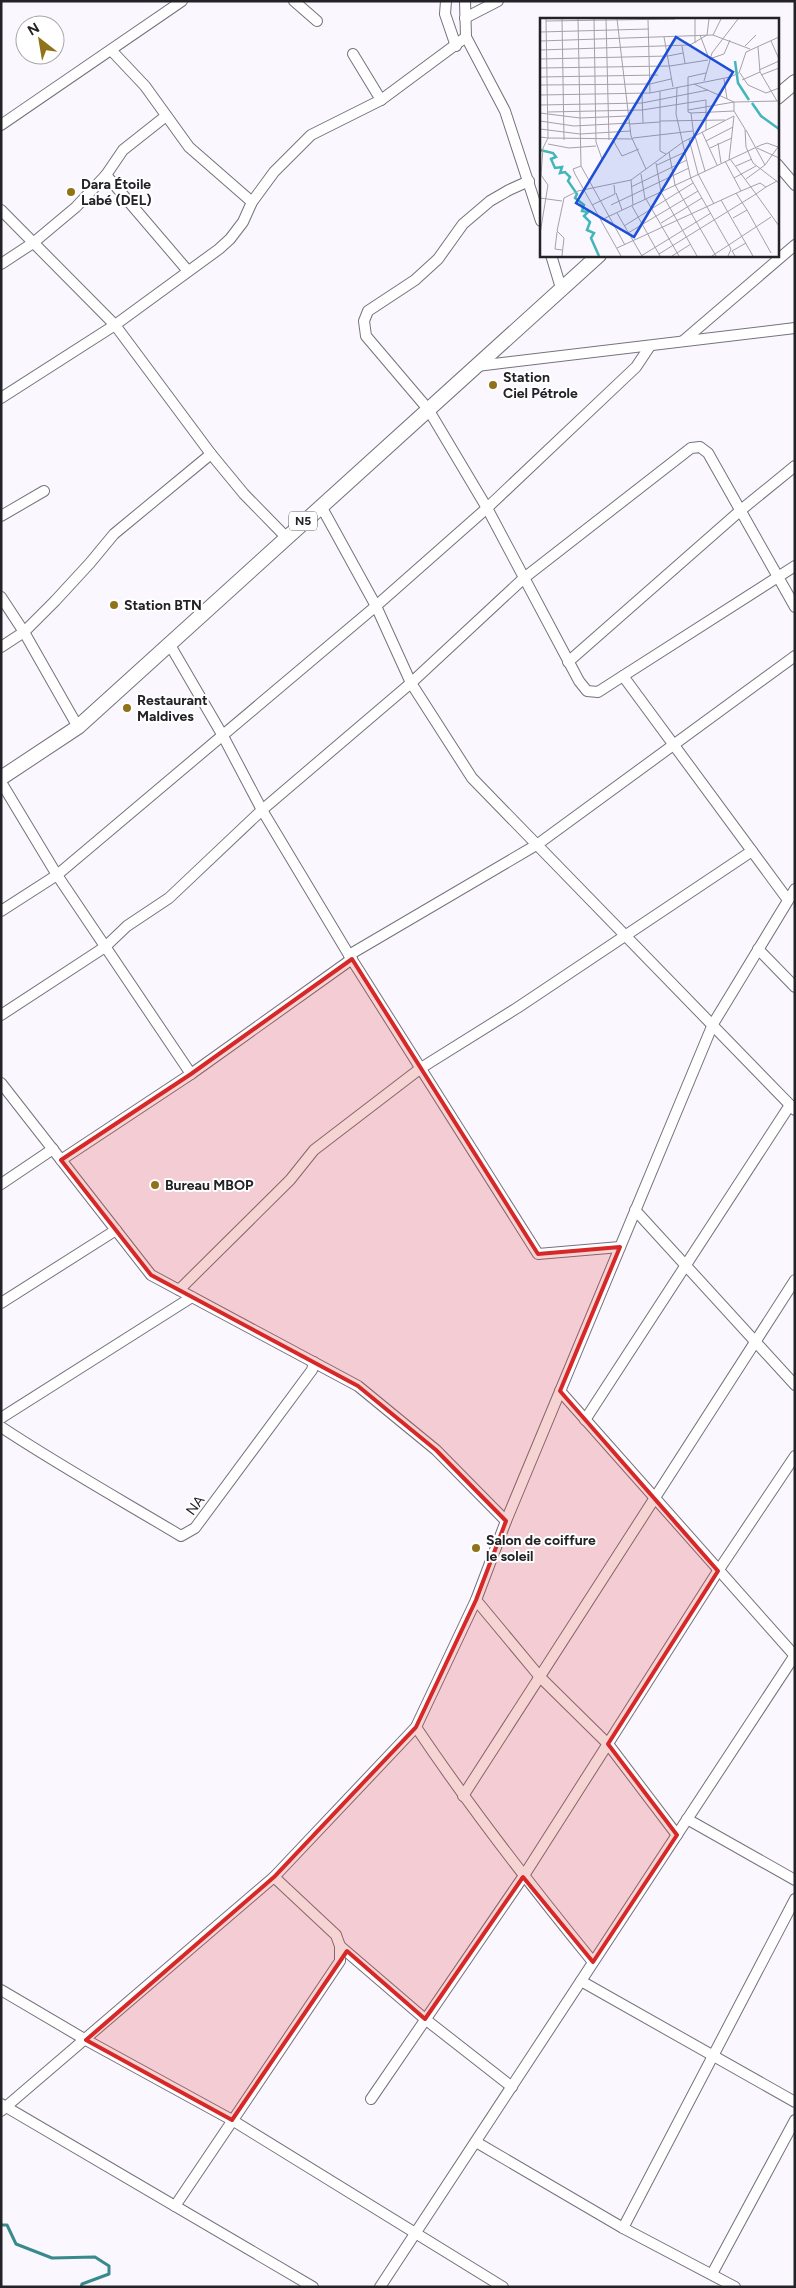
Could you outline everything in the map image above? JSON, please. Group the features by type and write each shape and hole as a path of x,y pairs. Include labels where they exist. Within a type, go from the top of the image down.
{"highway":[{"path":"778,96 795,82"},
{"name":"N5","path":"1,778 78,727 598,256"}],"street":[{"path":"1,125 182,1"},
{"path":"294,1 317,21"},
{"path":"446,1 445,14 456,46"},
{"path":"464,1 466,37 504,111 540,219"},
{"path":"465,18 498,1"},
{"path":"1,398 114,325 230,239 243,222 252,202 274,172 311,135 381,100 466,37"},
{"path":"111,50 145,86 189,147 252,202"},
{"path":"353,54 381,100"},
{"path":"1,264 33,243 76,207 106,175 124,150 166,116"},
{"path":"778,165 795,185"},
{"path":"106,175 188,271"},
{"path":"529,181 490,201 463,224 438,259 415,280 368,311 364,321 366,336 428,409 487,508 568,662 587,691 598,692 795,566"},
{"path":"1,210 114,325 211,454 244,494 286,537"},
{"path":"683,342 795,245"},
{"path":"551,256 561,288"},
{"path":"476,366 795,328"},
{"path":"1,911 57,875 376,606 487,508 636,367 650,346"},
{"path":"1,1015 105,947 127,926 169,898 262,810 411,683 524,578 691,448 700,447 708,452 795,606"},
{"path":"1,647 24,632 90,563 114,534 211,454"},
{"path":"568,662 741,510 795,466"},
{"path":"1,516 44,491"},
{"path":"320,506 376,606 411,683 472,778 792,1107 585,1420"},
{"path":"1,597 24,632 78,727"},
{"path":"170,645 223,736 262,810 350,957 538,1254 620,1247"},
{"path":"61,1160 191,1074 350,957 538,844 795,656"},
{"path":"623,676 788,900"},
{"path":"1,782 57,875 191,1074"},
{"path":"179,1290 290,1180 314,1150 421,1068 517,1008 625,934 752,851"},
{"path":"313,2287 3,2108 86,2040 274,1877 416,1727 476,1600 506,1521 713,1024 795,889"},
{"path":"758,950 795,987"},
{"path":"1,1083 151,1276 358,1386 436,1450 506,1521"},
{"path":"1,1184 53,1149"},
{"path":"636,1210 795,1385"},
{"path":"1,1303 116,1230"},
{"path":"463,1796 795,1280"},
{"path":"1,1418 192,1297"},
{"name":"NA","path":"1,1427 58,1465 112,1494 181,1536 195,1528 312,1370 314,1362"},
{"path":"380,2287 794,1656 560,1391"},
{"path":"371,2098 523,1877 718,1571 795,1456"},
{"path":"476,1600 540,1677 608,1744 677,1835"},
{"path":"416,1727 463,1796 523,1877 594,1962"},
{"path":"687,1819 795,1880"},
{"path":"175,2206 340,1962 340,1946 336,1935 274,1877"},
{"path":"623,2228 795,1899"},
{"path":"340,1946 426,2019 512,2087"},
{"path":"581,1981 795,2102"},
{"path":"1,1990 86,2040 232,2120 503,2287"},
{"path":"712,2274 795,2120"},
{"path":"476,2142 623,2228 735,2287"}],"highlighted area":[{"path":"352,959 538,1254 620,1247 560,1391 718,1571 608,1744 677,1835 593,1962 523,1877 425,2019 347,1951 232,2120 86,2040 274,1877 416,1727 476,1600 506,1521 436,1450 358,1386 151,1275 61,1160 191,1074"}],"waterway":[{"path":"1,2225 7,2225 16,2244 52,2258 95,2257 109,2266 109,2274 82,2284 81,2287"}],"place":[{"name":"Dara Étoile Labé (DEL)","path":"71,192"},
{"name":"Station Ciel Pétrole","path":"493,385"},
{"name":"Station BTN","path":"114,605"},
{"name":"Restaurant Maldives","path":"127,708"},
{"name":"Bureau MBOP","path":"155,1185"},
{"name":"Salon de coiffure le soleil","path":"476,1548"}]}
